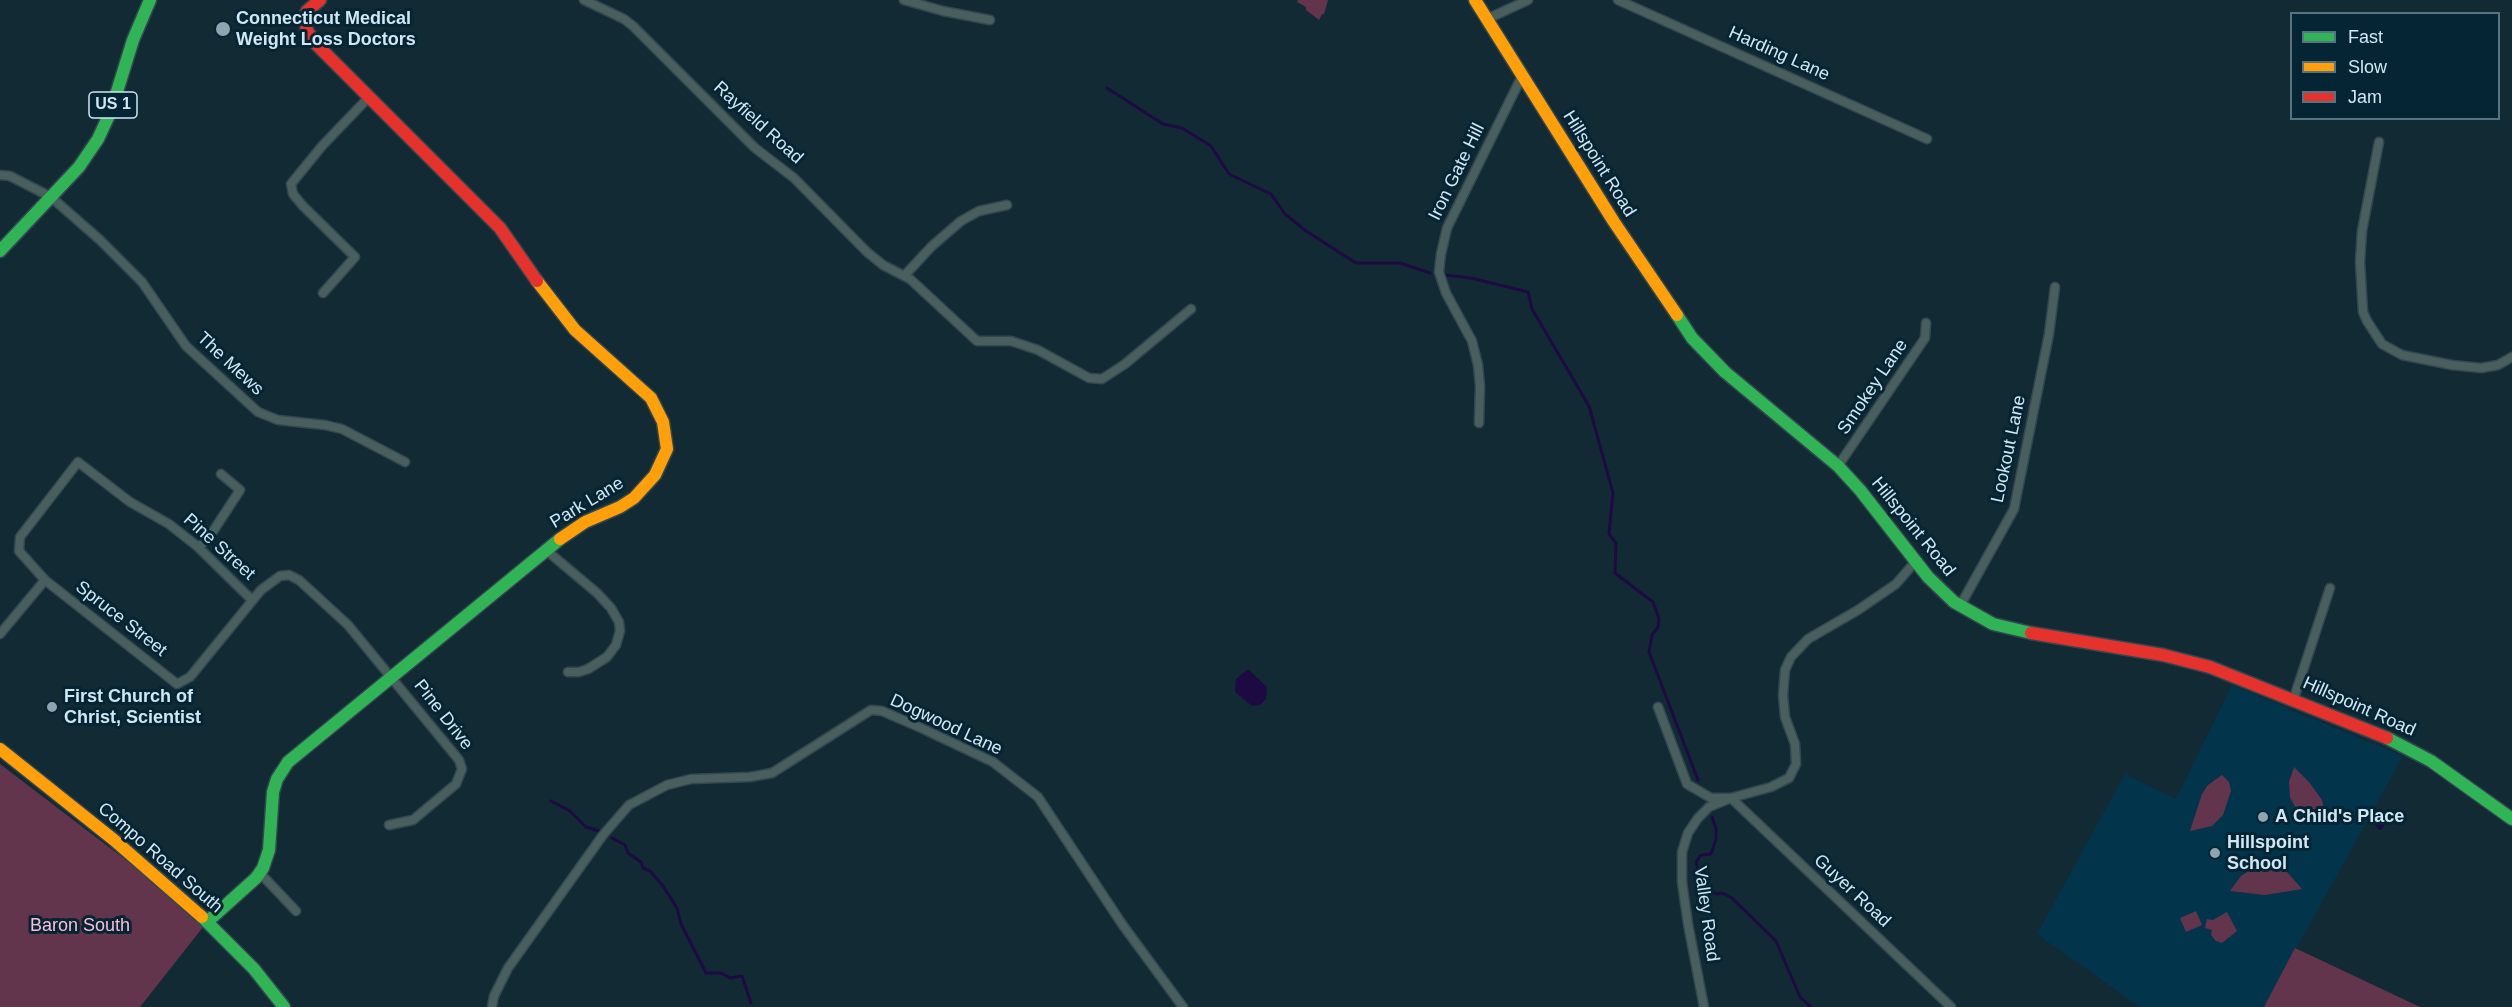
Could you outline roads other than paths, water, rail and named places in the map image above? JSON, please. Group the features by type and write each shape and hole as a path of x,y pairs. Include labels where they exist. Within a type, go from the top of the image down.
{"street":[{"name":"US 1","path":"0,251 79,167 105,127 135,33 149,0"},
{"name":"Rayfield Road","path":"584,0 633,26 755,148 794,178 867,252 882,265 904,276 977,341 1011,341 1061,361 1089,378 1102,379 1125,364 1191,309"},
{"path":"904,0 943,11 990,20"},
{"name":"Hillspoint Road","path":"1475,0 1624,237 1692,338 1725,372 1838,466 1860,490 1915,562 1936,586 1960,606 1993,624 2012,630 2188,661 2228,673 2294,698 2400,743 2432,762 2512,819"},
{"path":"1487,20 1528,0"},
{"name":"Harding Lane","path":"1618,0 1927,139"},
{"name":"Park Lane","path":"260,873 268,850 273,792 282,770 297,754 546,550 574,529 625,504 651,480 663,462 667,449 661,415 646,393 561,315 500,228 327,57 307,31 304,19 307,11 316,2"},
{"name":"Iron Gate Hill","path":"1479,423 1478,365 1472,341 1446,293 1439,272 1440,254 1447,228 1522,76"},
{"path":"323,293 355,257 303,206 293,194 291,184 322,146 369,97"},
{"path":"2379,142 2362,231 2360,262 2363,312 2367,321 2382,344 2402,355 2481,368 2498,365 2512,357"},
{"name":"The Mews","path":"0,175 10,176 51,197 100,240 142,282 186,346 258,412 278,420 325,424 342,429 405,462"},
{"path":"904,276 932,246 961,221 979,211 1007,205"},
{"name":"Lookout Lane","path":"1960,606 2014,509 2049,334 2055,287"},
{"name":"Smokey Lane","path":"1838,466 1925,338 1926,323"},
{"name":"Pine Street","path":"78,462 130,502 169,524 198,547 252,600 273,580 289,575 300,580 332,610"},
{"name":"Spruce Street","path":"78,462 20,537 18,550 45,580 177,684 190,677 252,600"},
{"path":"198,547 208,538 240,490 221,474"},
{"path":"546,550 597,593 611,608 619,622 620,631 616,645 607,657 588,669 568,672"},
{"name":"Valley Road","path":"1704,1007 1682,882 1684,843 1698,818 1709,807 1781,783 1794,770 1797,754 1785,717 1783,695 1785,670 1795,651 1816,633 1885,592 1905,577 1915,562"},
{"path":"0,634 45,580"},
{"path":"2294,698 2330,588"},
{"name":"Pine Drive","path":"332,610 348,625 455,754 462,769 456,784 413,820 389,825"},
{"path":"1658,706 1687,784 1711,798 1731,798"},
{"name":"Dogwood Lane","path":"492,1007 494,996 508,968 603,835 629,805 668,785 691,779 750,777 772,773 871,710 882,711 919,726 993,762 1038,797 1122,924 1183,1007"},
{"name":"Compo Road South","path":"0,748 114,840 207,922 241,955 284,1007"},
{"name":"Guyer Road","path":"1731,798 1951,1007"},
{"path":"207,922 260,873 296,911"}],"waterway":[{"path":"1107,88 1163,124 1182,128 1211,146 1229,174 1271,194 1285,214 1306,231 1356,263 1400,263 1430,273"},
{"path":"1445,275 1471,278 1528,292 1532,309 1589,406 1613,493 1609,534 1616,543 1615,573 1653,602 1659,619 1658,627 1652,635 1649,652 1698,780"},
{"path":"551,801 570,811 586,827 602,832"},
{"path":"1712,817 1716,839 1711,854 1701,855 1696,862 1699,874 1707,883 1709,890 1732,898 1776,941 1800,997 1811,1007"},
{"path":"612,838 625,845 628,853 641,862 643,868 650,871 663,886 677,908 681,924 706,973 721,973 730,978 742,976 751,1003"}],"place":[{"name":"Connecticut Medical Weight Loss Doctors","path":"223,29"},
{"name":"First Church of Christ, Scientist","path":"52,707"},
{"name":"A Child's Place","path":"2263,817"},
{"name":"Hillspoint School","path":"2215,853"}],"park label":[{"name":"Baron South","path":"80,926"}]}
